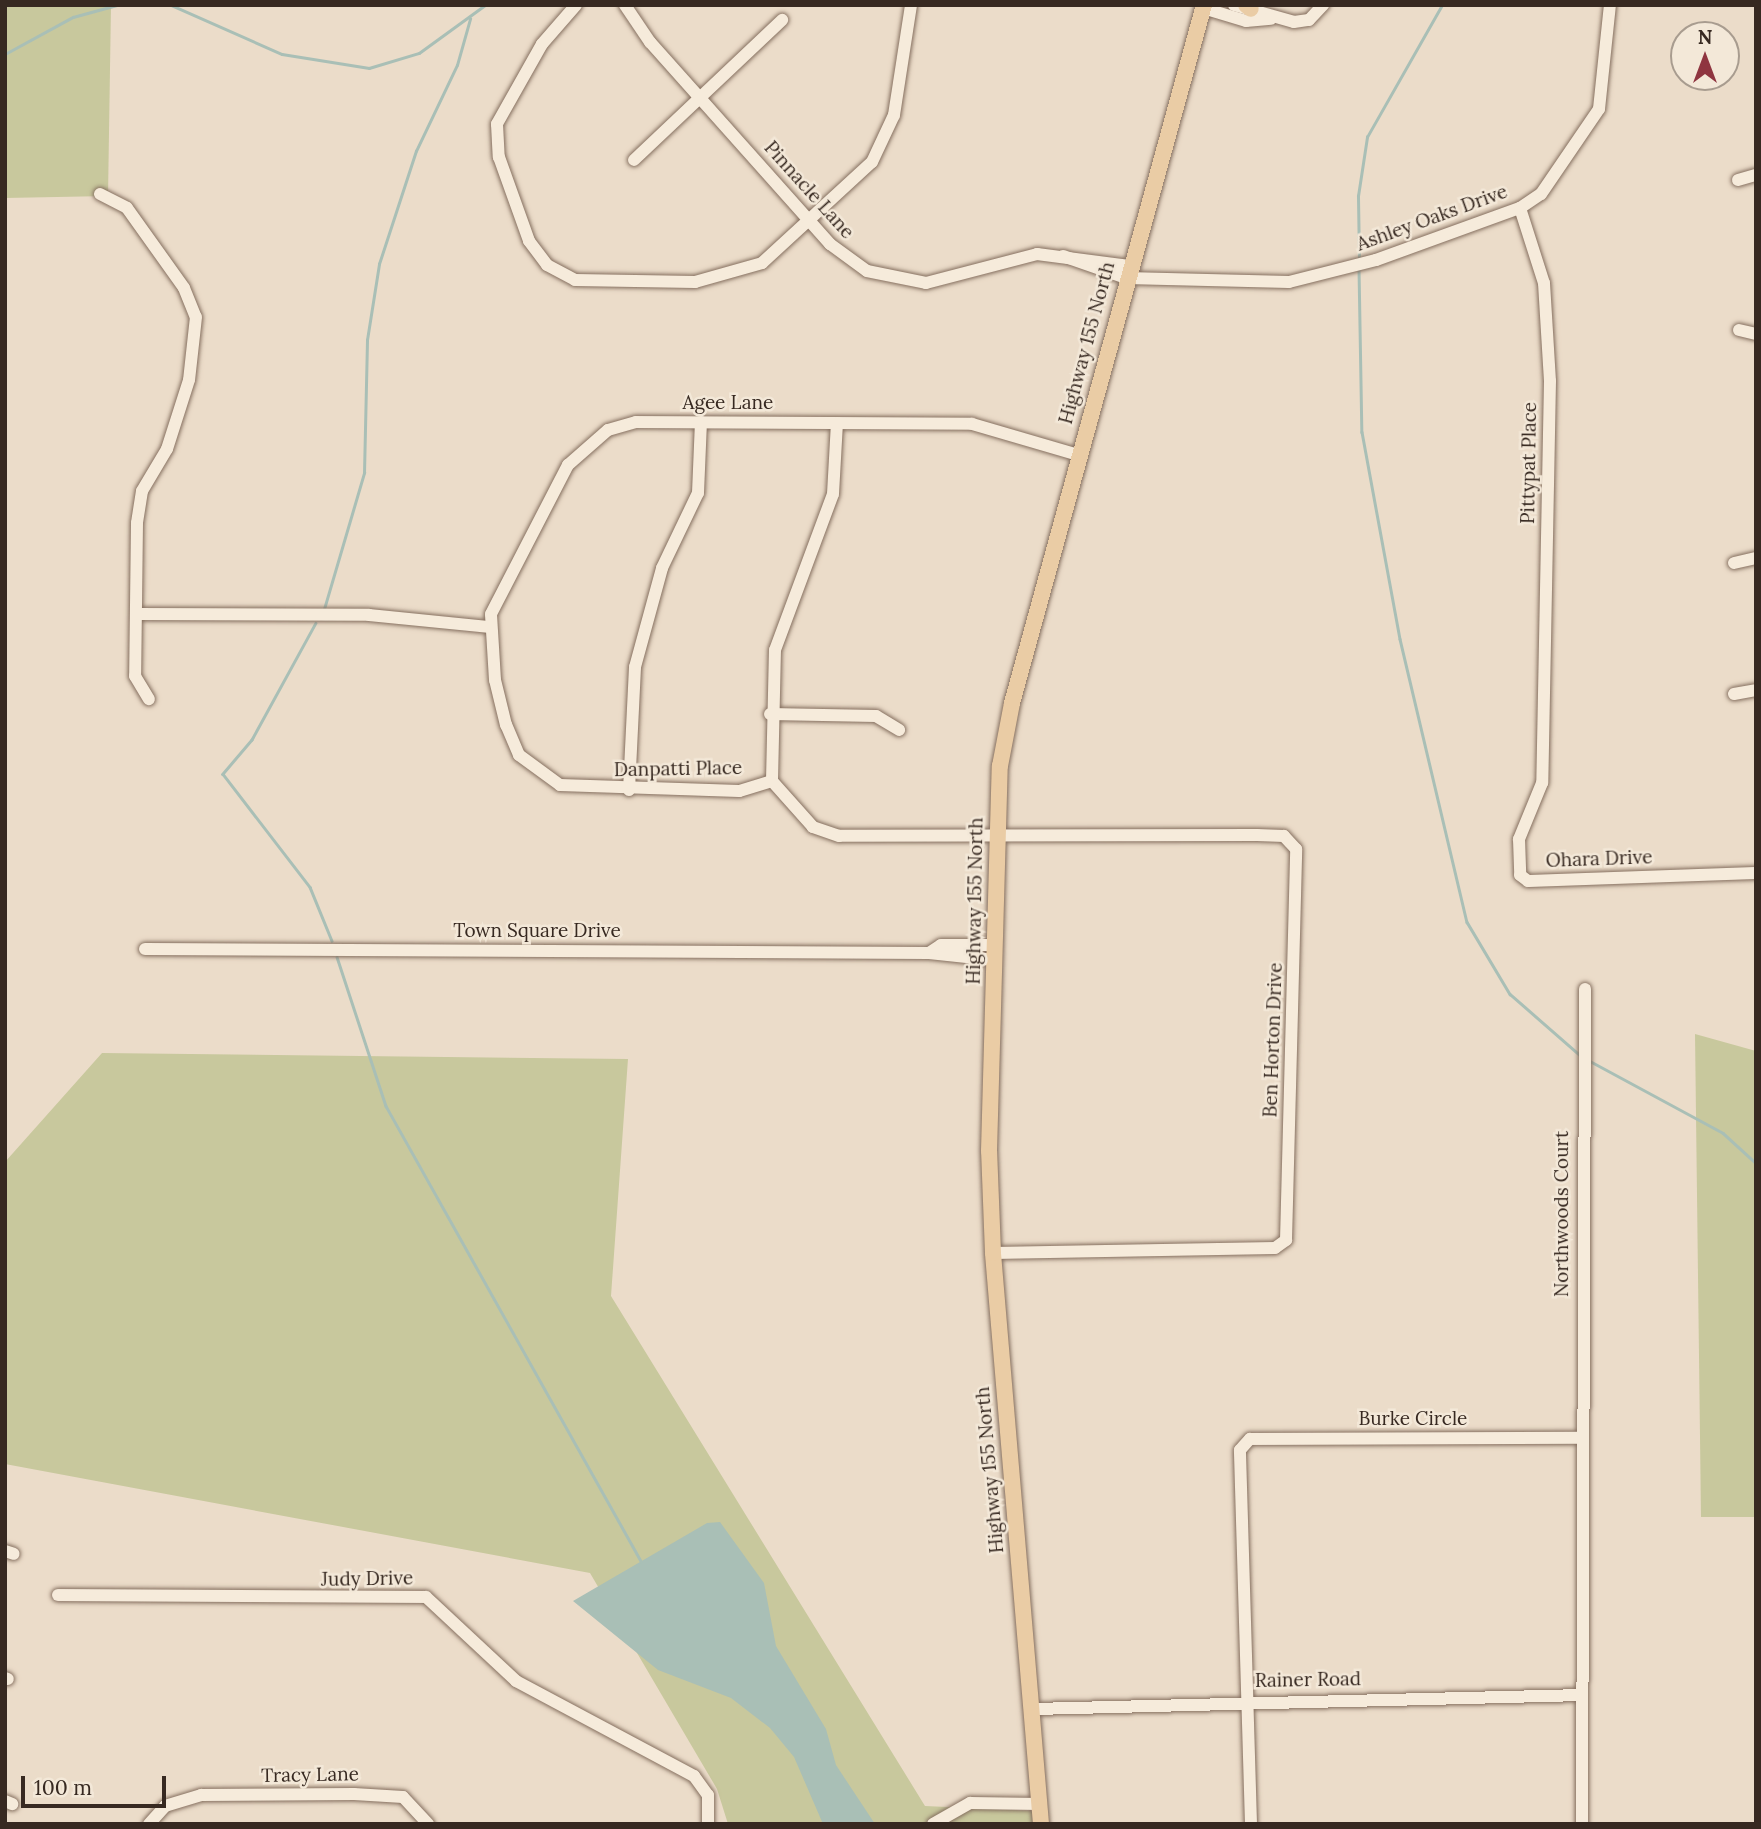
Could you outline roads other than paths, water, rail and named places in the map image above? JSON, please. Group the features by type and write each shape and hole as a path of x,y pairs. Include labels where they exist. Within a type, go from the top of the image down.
{"main road":[{"name":"Highway 155 North","path":"1041,1824 1034,1709 993,1253 995,952 1007,724 1128,272 1204,7"}],"street":[{"path":"576,5 542,44 497,124 499,157 529,241 547,265 585,282 712,281 762,263 811,222 859,177 887,138 911,5"},
{"name":"Pinnacle Lane","path":"625,5 698,96 811,222 851,262 904,282 946,280 1021,256 1063,256 1128,272"},
{"path":"1234,5 1248,7 1278,19"},
{"path":"1204,7 1246,20 1309,20 1323,5"},
{"name":"Ashley Oaks Drive","path":"1128,272 1289,282 1376,260 1520,208 1541,194 1599,109 1610,5"},
{"path":"634,160 698,96 782,20"},
{"path":"1738,180 1756,175"},
{"path":"100,194 128,208 184,288 196,317 189,380 167,449 142,491 135,676 149,699"},
{"name":"Pittypat Place","path":"1520,208 1550,319 1544,723"},
{"path":"1739,330 1756,334"},
{"name":"Agee Lane","path":"490,627 502,586 585,445 636,422 972,424 1079,455"},
{"path":"629,790 635,667 662,568 698,493 701,422"},
{"path":"836,423 833,494 788,603 775,650 769,714 772,781 813,827 839,836 999,840"},
{"path":"1734,563 1756,558"},
{"path":"137,614 369,615 490,627"},
{"name":"Danpatti Place","path":"490,627 495,680 519,755 560,785 629,790 739,791 772,781"},
{"path":"1734,694 1756,690"},
{"path":"769,714 876,716 899,730"},
{"name":"Ohara Drive","path":"1544,723 1542,783 1519,839 1522,879 1756,873"},
{"name":"Ben Horton Drive","path":"993,1253 1275,1248 1286,1240 1297,871 1296,849 1284,836 999,840"},
{"name":"Town Square Drive","path":"145,949 995,952"},
{"name":"Northwoods Court","path":"1580,1438 1585,989"},
{"path":"1580,1438 1582,1824"},
{"name":"Burke Circle","path":"1251,1824 1250,1700 1238,1471 1240,1450 1250,1439 1580,1438"},
{"name":"Judy Drive","path":"58,1595 426,1597 516,1681 658,1752 694,1776 708,1795 708,1824"},
{"name":"Rainer Road","path":"1034,1709 1250,1700 1582,1695"},
{"name":"Tracy Lane","path":"149,1824 164,1806 194,1796 355,1794 403,1797 428,1824"},
{"path":"933,1824 970,1803 1040,1804"}],"waterway":[{"path":"5,54 73,17 117,5"},
{"path":"171,5 282,54 369,68 419,53 485,5"},
{"path":"1359,261 1358,196 1367,137 1442,5"},
{"path":"324,609 364,473 367,340 379,264 416,151 457,65 470,19"},
{"path":"1359,268 1362,432 1400,639 1467,922 1510,994 1581,1056"},
{"path":"316,623 252,740 223,774 310,887 332,941"},
{"path":"337,957 386,1106 641,1561"},
{"path":"1590,1061 1723,1133 1756,1163"}]}
